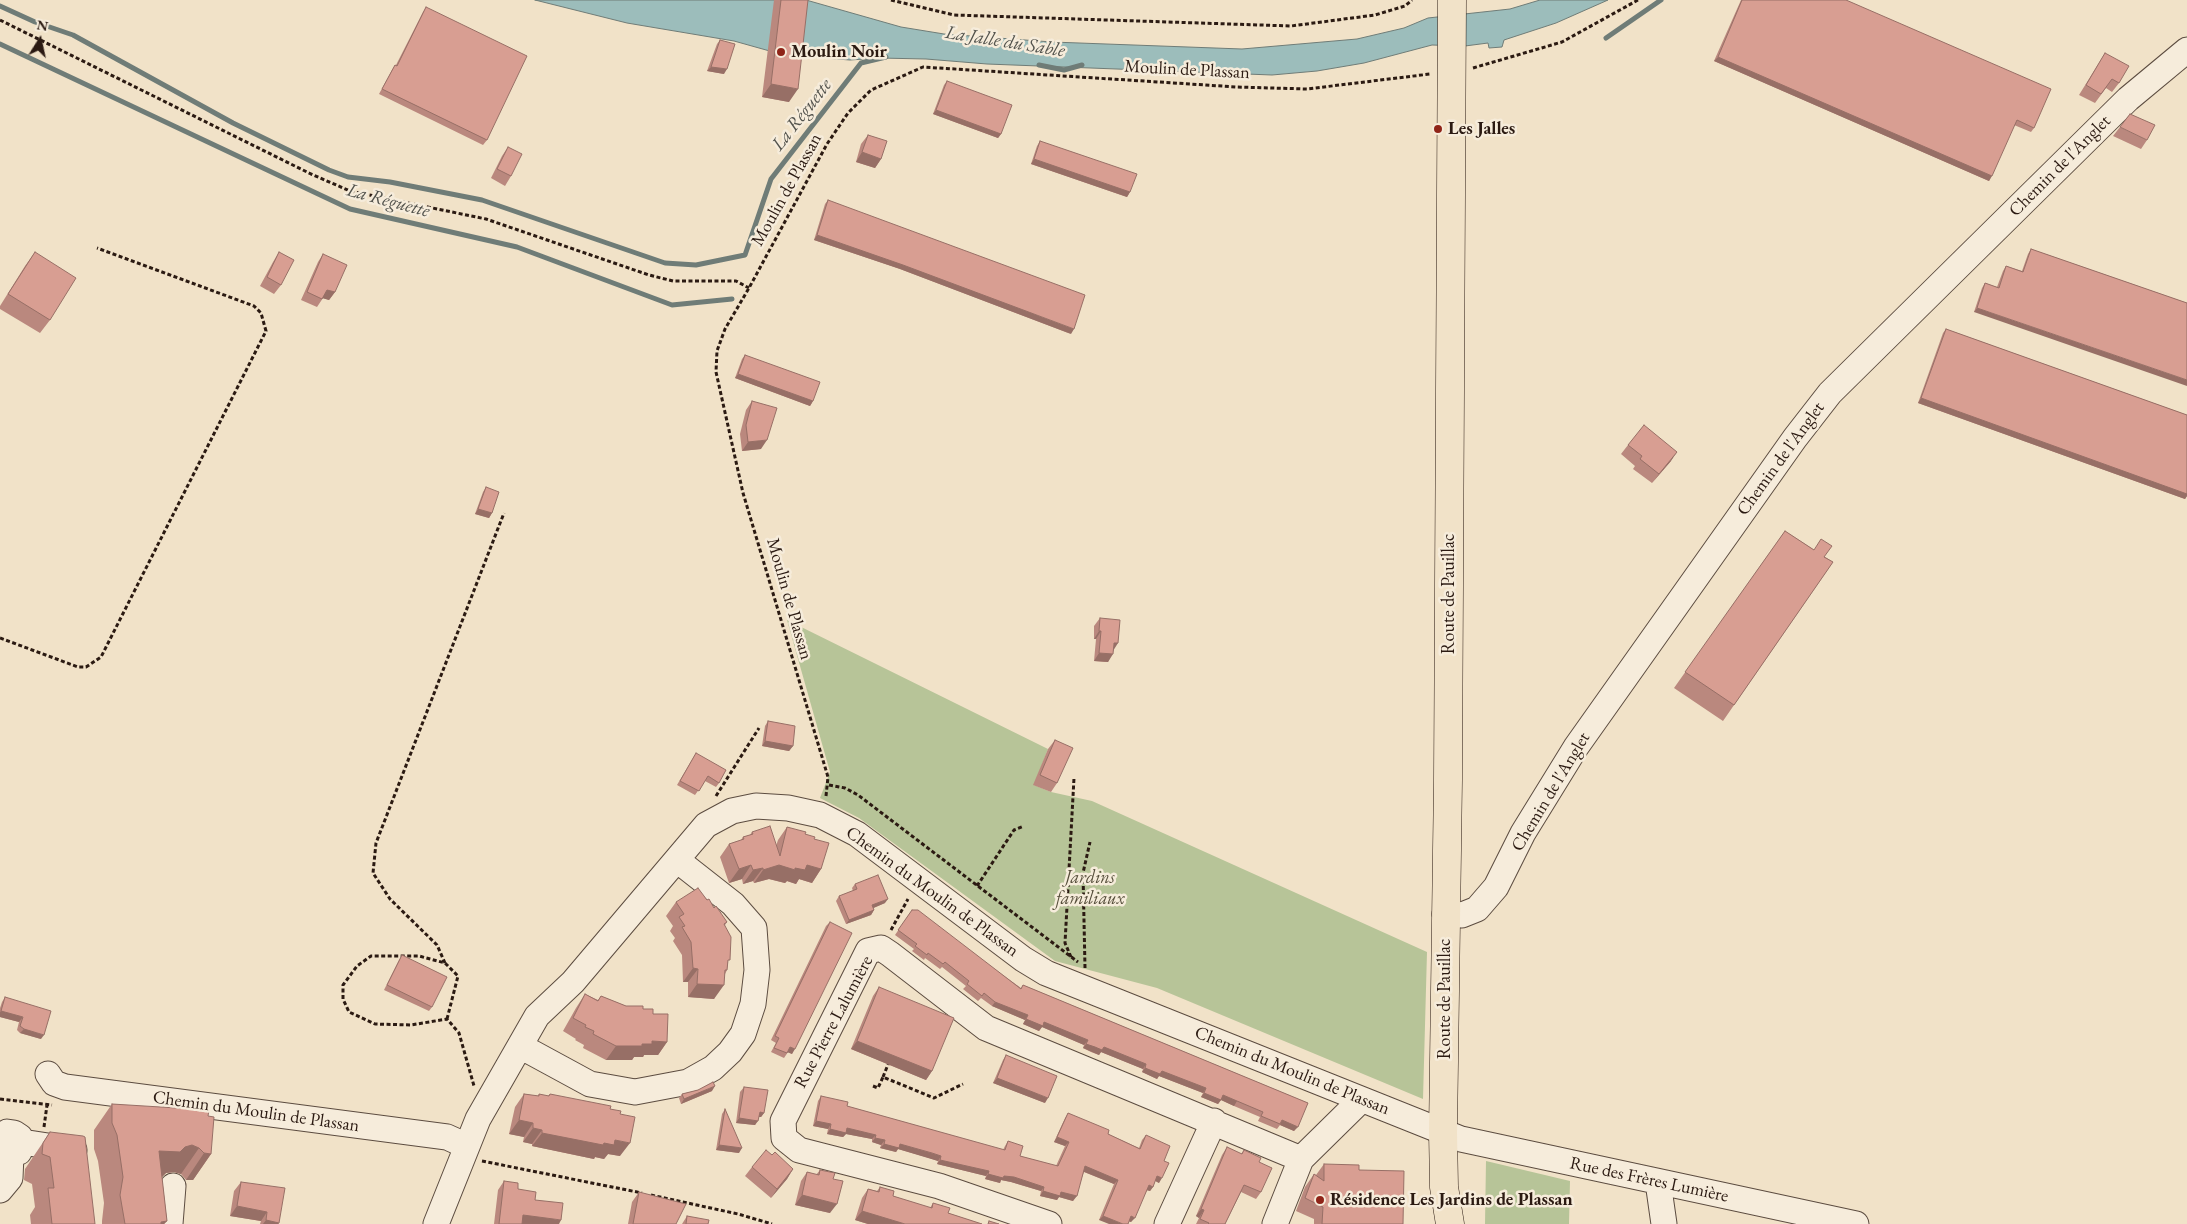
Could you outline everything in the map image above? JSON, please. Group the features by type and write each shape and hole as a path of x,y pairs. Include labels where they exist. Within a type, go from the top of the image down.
{"main road":[{"name":"Route de Pauillac","path":"1450,1224 1444,1187 1443,1132 1448,780 1452,0"},
{"name":"Route de Pauillac","path":"1437,1224 1444,1187"}],"street":[{"name":"Chemin de l'Anglet","path":"1445,914 1462,915 1477,909 1496,887 1523,833 1576,748 1795,438 1830,394 2128,99 2187,50"},
{"name":"Chemin du Moulin de Plassan","path":"436,1224 464,1152 486,1105 537,1016 573,982 706,825 732,811 756,806 788,808 820,815 857,834 1034,967 1085,978 1360,1100 1443,1132"},
{"path":"520,1046 590,1084 635,1092 688,1082 713,1068 730,1052 743,1034 753,1004 757,970 754,928 733,904 677,860"},
{"name":"Rue Pierre Lalumière","path":"1049,1224 939,1186 799,1150 784,1138 783,1121 868,951 881,948 986,1028 1214,1121 1301,1159"},
{"name":"Chemin du Moulin de Plassan","path":"48,1074 54,1083 65,1087 447,1138 464,1152"},
{"path":"1275,1224 1301,1159 1360,1100"},
{"path":"1167,1224 1214,1121"},
{"name":"Rue des Frères Lumière","path":"1443,1132 1461,1139 1856,1224"},
{"path":"0,1190 10,1178 8,1146 62,1147 78,1151 86,1172"},
{"path":"1658,1182 1664,1224"},
{"path":"170,1224 173,1186"}],"path":[{"path":"891,0 954,15 1291,26 1375,15 1405,6 1412,0"},
{"name":"Moulin de Plassan","path":"829,785 743,493 720,397 716,372 717,350 725,329 826,144 848,113 870,90 923,67 1237,87 1307,89 1481,68 1562,42 1638,0"},
{"path":"0,20 311,174 350,191 486,219 649,275 673,281 736,281 749,288"},
{"path":"0,638 78,667 86,667 101,657 266,331 261,313 254,306 97,248"},
{"path":"447,1020 458,976 445,963 437,945 390,899 373,873 376,843 504,513"},
{"path":"721,818 714,801 759,728"},
{"path":"1074,778 1065,942 1072,958 1085,978"},
{"path":"820,815 829,785 845,788 1072,958"},
{"path":"977,886 1014,830 1024,826"},
{"path":"1085,978 1083,872 1090,842"},
{"path":"881,948 919,880"},
{"path":"445,963 419,956 371,956 357,966 344,985 343,999 348,1012 376,1024 412,1025 447,1020"},
{"path":"447,1020 459,1033 477,1098 486,1105"},
{"path":"873,1086 878,1088 890,1059"},
{"path":"883,1077 934,1098 962,1084"},
{"path":"0,1099 57,1106"},
{"path":"464,1152 738,1214 772,1224"}],"green space":[{"name":"Jardins familiaux","path":"787,620 1048,749 1034,785 1051,792 1092,801 1427,952 1423,1099 1157,988 1055,961 859,818 820,798 830,772"},
{"path":"1486,1161 1570,1181 1569,1224 1485,1224"}],"water":[{"path":"535,0 806,0 901,27 944,34 1052,42 1242,49 1357,39 1404,28 1428,18 1510,9 1540,0 1608,0 1556,23 1504,40 1502,47 1489,48 1488,43 1465,46 1432,45 1364,63 1317,71 1272,75 987,64 926,59 879,58 850,60 784,55 734,41 627,23"}],"building":[{"name":"Moulin Noir","path":"781,0 808,0 798,89 771,84"},
{"path":"1742,0 1846,0 2051,89 2034,128 2017,120 1992,176 1718,57"},
{"path":"426,7 527,56 487,140 382,89 395,65 397,66"},
{"path":"720,40 735,44 727,69 711,67"},
{"path":"2105,53 2129,66 2119,83 2112,79 2101,94 2086,85"},
{"path":"947,81 1012,105 1001,134 936,110"},
{"path":"2130,114 2155,125 2147,140 2120,127"},
{"path":"868,135 887,141 881,159 862,152"},
{"path":"1040,141 1137,174 1130,192 1034,159"},
{"path":"508,147 522,154 511,176 497,169"},
{"path":"828,200 1085,295 1074,329 817,235"},
{"path":"2031,249 2187,303 2187,380 1977,308 1985,283 1999,288 2006,266 2023,272"},
{"path":"35,252 76,278 50,320 8,294"},
{"path":"279,252 294,260 281,285 267,277"},
{"path":"323,254 347,265 335,292 327,290 322,299 307,292"},
{"path":"1946,329 2187,415 2187,494 1921,398"},
{"path":"745,355 820,382 813,401 738,374"},
{"path":"752,401 777,408 767,440 748,442 746,425"},
{"path":"1644,425 1677,452 1659,474 1640,459 1642,456 1628,445"},
{"path":"486,487 499,492 492,513 478,509"},
{"path":"1785,531 1814,550 1821,539 1832,546 1824,557 1833,562 1734,705 1685,672"},
{"path":"1100,618 1120,620 1118,643 1114,643 1113,654 1099,653"},
{"path":"768,721 795,726 793,746 765,741"},
{"path":"1055,740 1073,748 1057,783 1040,775"},
{"path":"696,753 726,770 719,783 708,776 699,791 680,781"},
{"path":"770,826 780,856 787,827 806,832 805,834 815,837 814,839 829,843 821,869 807,865 805,870 795,868 795,870 779,865 763,870 763,868 753,870 751,865 739,869 729,844 744,839 743,837 753,834 752,832"},
{"path":"878,875 888,899 872,905 874,910 849,920 839,896 857,889 855,884"},
{"path":"698,888 707,900 709,899 714,908 716,906 727,922 724,924 731,937 730,960 728,960 727,970 725,970 724,985 697,984 698,969 693,968 691,942 682,927 685,926 679,917 684,914 676,902"},
{"path":"912,910 918,910 1021,989 1023,985 1308,1103 1298,1127 1282,1120 1280,1124 1261,1116 1263,1112 1223,1095 1221,1100 1204,1093 1206,1088 1162,1071 1160,1074 1145,1068 1146,1064 1104,1047 1102,1050 1086,1044 1088,1040 1044,1022 1043,1026 1026,1019 1028,1015 995,1002 984,993 982,996 967,984 969,981 945,962 943,964 928,953 927,955 915,946 917,944 898,930"},
{"path":"830,922 852,933 795,1049 790,1047 787,1053 774,1048 779,1038 775,1036"},
{"path":"402,955 447,977 432,1007 387,985"},
{"path":"879,987 954,1018 932,1071 857,1041"},
{"path":"585,994 598,1001 601,996 626,1006 643,1006 643,1009 653,1009 653,1014 668,1014 667,1042 652,1041 652,1044 642,1044 642,1046 616,1046 593,1034 594,1031 573,1018"},
{"path":"5,997 51,1011 44,1035 20,1026 23,1017 1,1011"},
{"path":"1006,1055 1057,1076 1048,1098 997,1078"},
{"path":"713,1082 715,1086 684,1099 682,1094 698,1090"},
{"path":"744,1087 768,1090 764,1113 760,1112 758,1121 739,1118"},
{"path":"524,1094 549,1096 550,1094 611,1106 610,1109 621,1111 620,1114 635,1117 630,1143 615,1140 614,1145 604,1143 603,1145 542,1133 542,1130 533,1128 533,1123 519,1120"},
{"path":"821,1096 848,1102 847,1106 1005,1150 1008,1141 1023,1146 1020,1156 1058,1166 1069,1142 1057,1137 1068,1113 1109,1130 1108,1134 1140,1149 1146,1135 1170,1146 1164,1161 1169,1163 1162,1178 1157,1176 1153,1187 1149,1185 1135,1218 1131,1216 1128,1224 1123,1224 1103,1216 1118,1180 1085,1166 1077,1196 1061,1192 1060,1196 1043,1191 1044,1187 1014,1177 1004,1176 1003,1178 988,1174 989,1171 940,1160 941,1156 900,1144 899,1148 884,1144 885,1140 875,1138 876,1135 847,1128 846,1133 830,1129 831,1124 816,1121"},
{"path":"112,1104 209,1110 208,1116 214,1117 211,1154 204,1153 192,1145 185,1147 180,1152 159,1151 167,1221 161,1222 161,1224 125,1224 120,1195 123,1177 117,1135 112,1123"},
{"path":"725,1109 742,1148 719,1145"},
{"path":"50,1132 85,1137 95,1224 52,1224 48,1188 54,1188 50,1157 42,1154 43,1143"},
{"path":"1227,1147 1242,1154 1244,1150 1261,1158 1259,1162 1272,1168 1261,1192 1244,1185 1225,1224 1208,1224 1200,1219 1204,1210 1201,1209"},
{"path":"766,1150 772,1155 775,1152 793,1169 777,1189 752,1167"},
{"path":"1324,1164 1359,1165 1359,1170 1404,1171 1403,1224 1322,1224 1323,1207 1305,1198 1314,1174 1324,1181"},
{"path":"820,1170 835,1173 833,1179 843,1181 837,1204 802,1195 807,1172 819,1175"},
{"path":"504,1181 518,1183 518,1189 536,1192 535,1200 563,1203 561,1220 523,1215 522,1224 499,1224"},
{"path":"241,1182 285,1188 279,1223 266,1220 267,1212 237,1206"},
{"path":"880,1187 894,1191 893,1196 932,1208 933,1203 950,1208 948,1213 982,1224 905,1224 862,1211 868,1189 879,1192"},
{"path":"639,1192 686,1204 676,1224 633,1224"},
{"path":"687,1216 709,1220 708,1224 686,1224"},
{"path":"989,1221 999,1224 988,1224"}],"waterway":[{"path":"1606,38 1661,0"},
{"path":"0,6 35,22 73,35 233,123 329,170 348,177 390,182 482,200 665,263 696,265 745,255 771,179 861,63 886,57"},
{"name":"La Réguette","path":"0,44 350,209 517,247 672,305 732,299"},
{"name":"La Jalle du Sable","path":"1039,65 1064,70 1082,65"}],"place":[{"name":"Moulin Noir","path":"781,52"},
{"name":"Les Jalles","path":"1438,129"},
{"name":"Résidence Les Jardins de Plassan","path":"1320,1200"}]}
